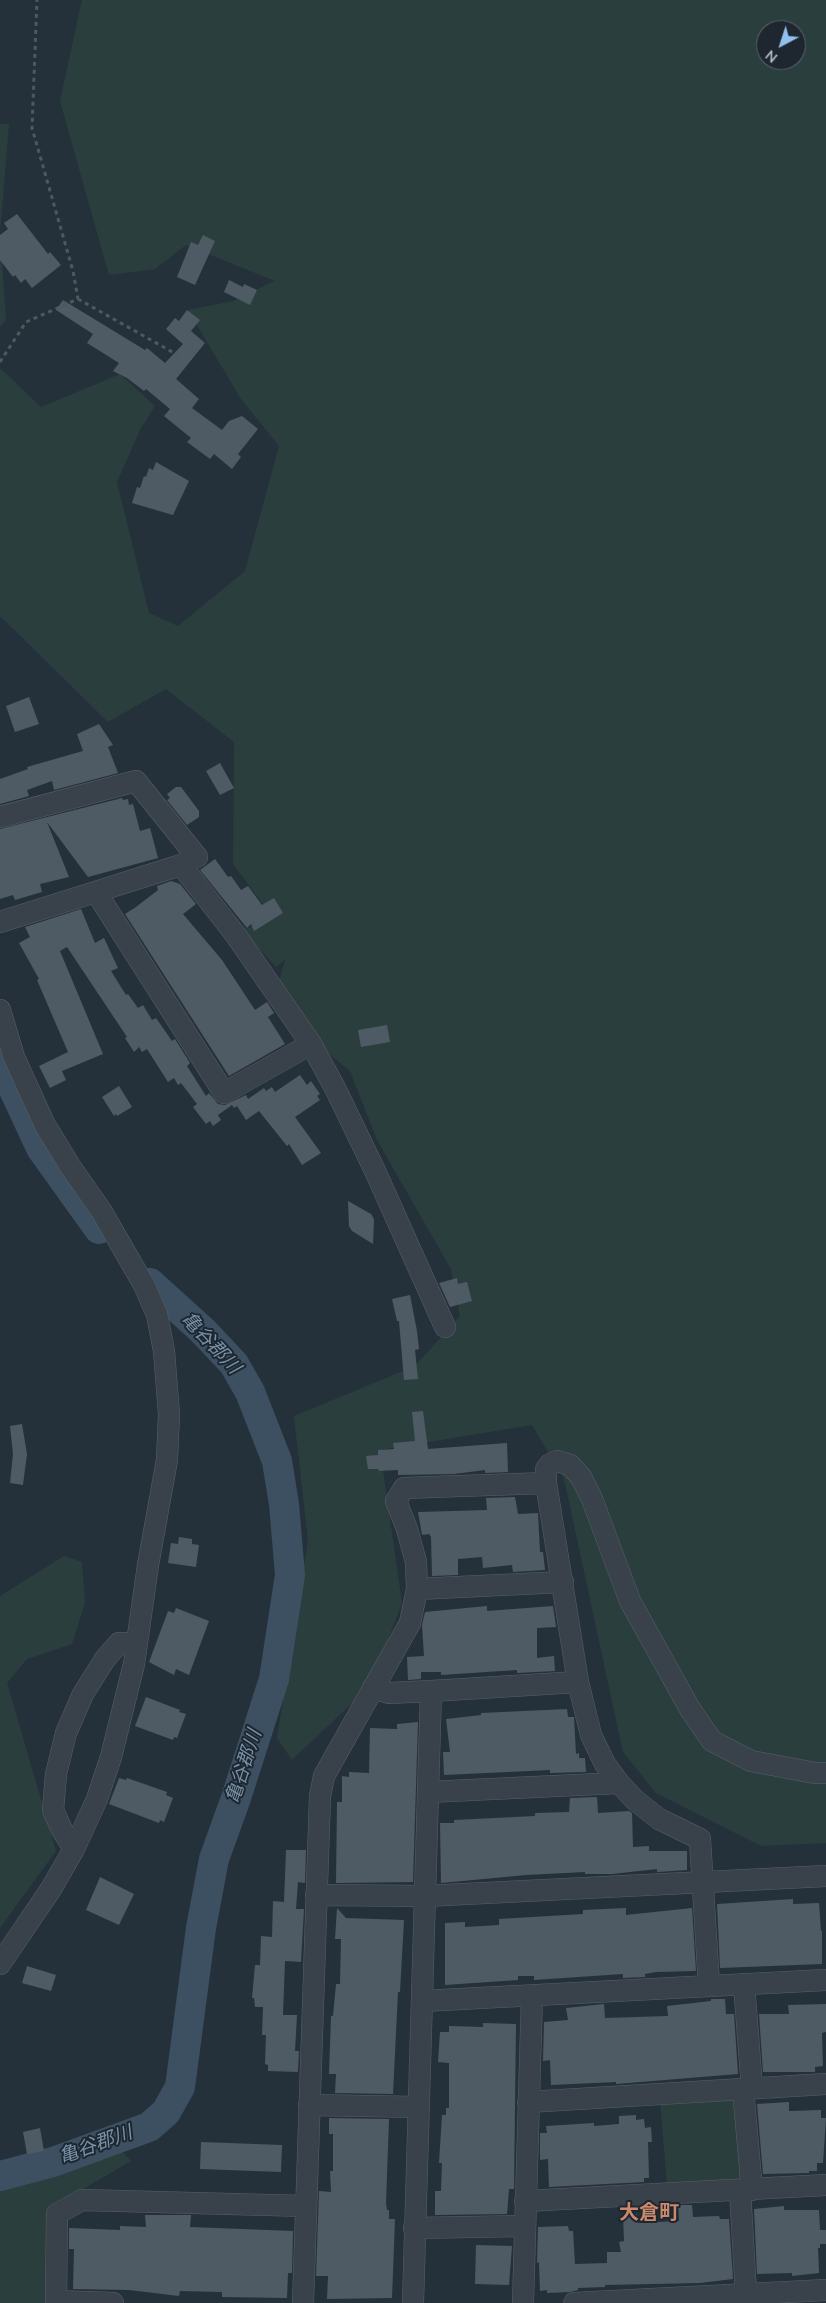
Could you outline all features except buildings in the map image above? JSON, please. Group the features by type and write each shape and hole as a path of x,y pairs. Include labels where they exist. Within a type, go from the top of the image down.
{"street":[{"path":"0,818 136,782 197,857 181,865 0,922"},
{"path":"181,865 235,934 311,1044 335,1088 376,1173 445,1327"},
{"path":"96,892 224,1093 311,1044"},
{"path":"0,1012 14,1057 45,1125 70,1166 102,1212 144,1285 157,1315 168,1386 167,1460 124,1707 111,1757 97,1799 74,1849 51,1889 0,1964"},
{"path":"709,1986 700,1839 659,1819 635,1800 605,1764 591,1735 578,1682 546,1483 546,1469 550,1464 557,1461 570,1465 581,1478 592,1499 630,1601 690,1709 712,1741 752,1761 814,1773 826,1773"},
{"path":"303,2303 320,1796 324,1776 410,1623 417,1589 416,1562 413,1548 396,1501 404,1488 546,1483"},
{"path":"417,1589 563,1582"},
{"path":"74,1849 62,1830 53,1810 56,1774 66,1733 83,1694 105,1658 119,1644 136,1643"},
{"path":"373,1688 388,1693 431,1692 578,1682"},
{"path":"413,2303 431,1692"},
{"path":"428,1792 619,1783"},
{"path":"316,1895 424,1896 826,1876"},
{"path":"422,2002 826,1980"},
{"path":"744,1984 747,2089 746,2294"},
{"path":"523,2303 532,1995"},
{"path":"528,2102 826,2084"},
{"path":"309,2105 418,2107"},
{"path":"525,2201 826,2186"},
{"path":"113,2303 56,2302 57,2214 82,2200 305,2206"},
{"path":"414,2228 524,2226"},
{"path":"574,2303 721,2299 746,2294 826,2290"}],"path":[{"path":"37,0 32,128 73,271 78,298 183,358"},
{"path":"0,362 26,322 78,298"}],"green space":[{"path":"82,0 826,0 826,1843 761,1846 656,1793 623,1752 564,1479 532,1425 380,1450 402,1603 370,1686 292,1760 277,1738 308,1541 294,1416 415,1366 460,1316 451,1269 377,1140 350,1071 272,1007 285,960 276,967 242,931 272,916 233,864 234,742 166,689 108,722 0,616 0,368 41,407 120,374 155,406 140,430 117,482 149,613 178,626 245,571 279,446 241,399 188,310 233,301 275,281 186,245 155,269 109,275 60,101"},
{"path":"0,124 9,124 0,233"},
{"path":"0,233 6,320 0,326"},
{"path":"64,1556 82,1562 85,1603 72,1644 27,1659 7,1683 56,1851 0,1928 0,1596"},
{"path":"738,2097 744,2181 667,2185 660,2100"},
{"path":"117,2146 131,2161 49,2209 45,2303 0,2303 0,2184"}],"waterway":[{"name":"亀谷郡川","path":"0,1055 3,1066 41,1148 99,1229"},
{"name":"亀谷郡川","path":"0,2176 53,2162 149,2127 166,2112 180,2087 201,1928 214,1859 236,1798 274,1679 290,1575 284,1504 277,1461 250,1392 234,1364 203,1331 150,1283"}],"district":[{"name":"大倉町","path":"649,2214"}]}
